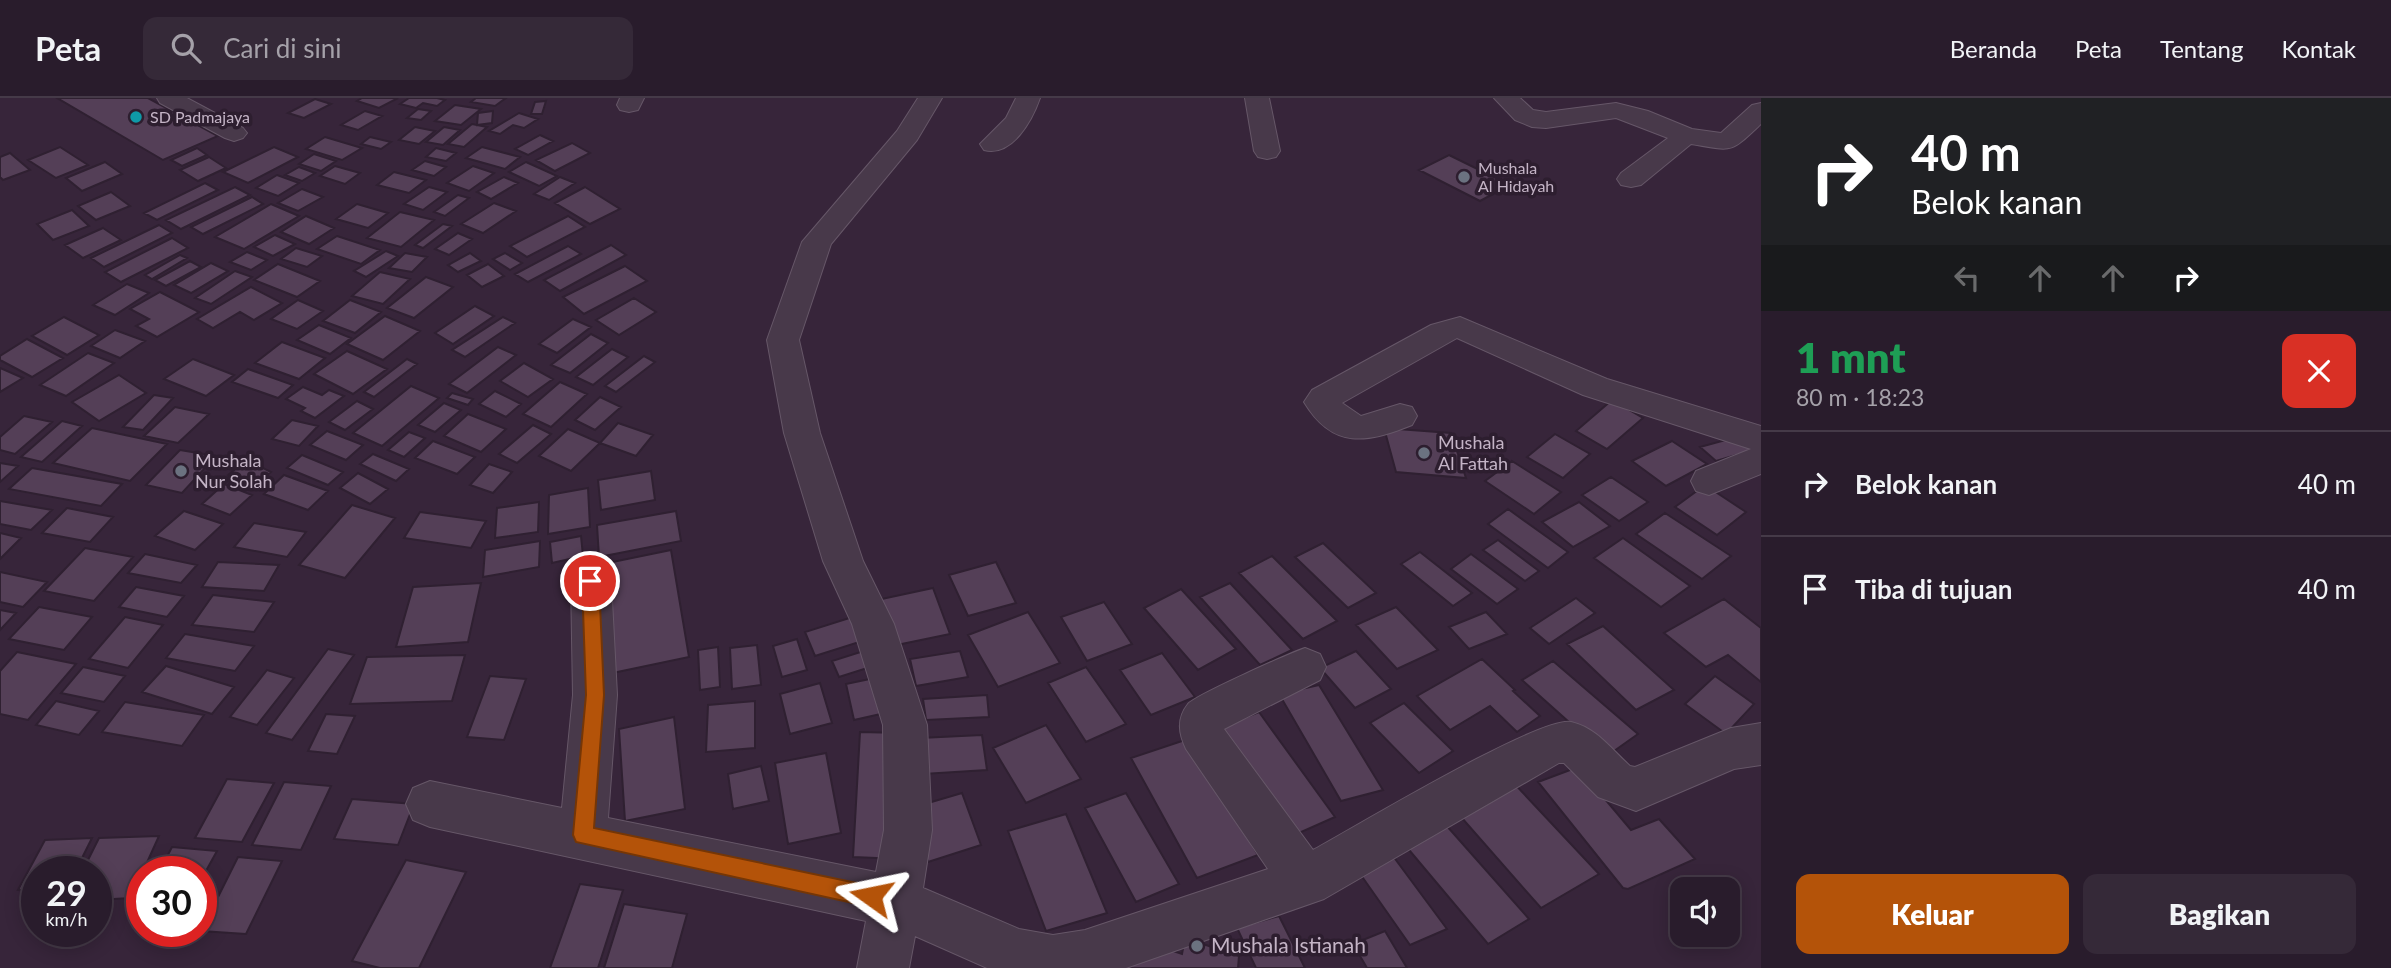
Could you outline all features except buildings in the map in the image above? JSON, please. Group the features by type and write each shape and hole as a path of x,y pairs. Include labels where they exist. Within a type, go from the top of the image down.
{"street":[{"path":"169,98 234,133"},
{"path":"883,968 908,830 905,725 873,624 843,561 802,433 783,340 817,242 908,135 930,98"},
{"path":"993,144 1003,138 1024,111 1028,98"},
{"path":"1257,98 1267,150"},
{"path":"1506,98 1532,119 1546,120 1616,110 1639,116 1686,136 1727,142 1756,121"},
{"path":"1631,179 1686,136"},
{"path":"1400,415 1372,427 1357,429 1345,425 1321,402 1442,331 1460,327 1595,387 1761,439"},
{"path":"1709,481 1761,460"},
{"path":"583,835 595,695 590,581"},
{"path":"1305,667 1205,716 1200,728 1202,735 1306,881"},
{"path":"430,804 583,835 895,908 1018,955 1053,961 1086,962 1306,881 1534,752 1561,742 1580,748 1612,781 1625,789 1636,789 1731,749 1761,744"}],"place":[{"name":"SD Padmajaya","path":"136,117"},
{"name":"Mushala Al Hidayah","path":"1464,177"},
{"name":"Mushala Al Fattah","path":"1424,453"},
{"name":"Mushala Nur Solah","path":"181,471"},
{"name":"Mushala Istianah","path":"1197,946"}],"route":[{"path":"590,581 595,695 583,835 871,896"}]}
